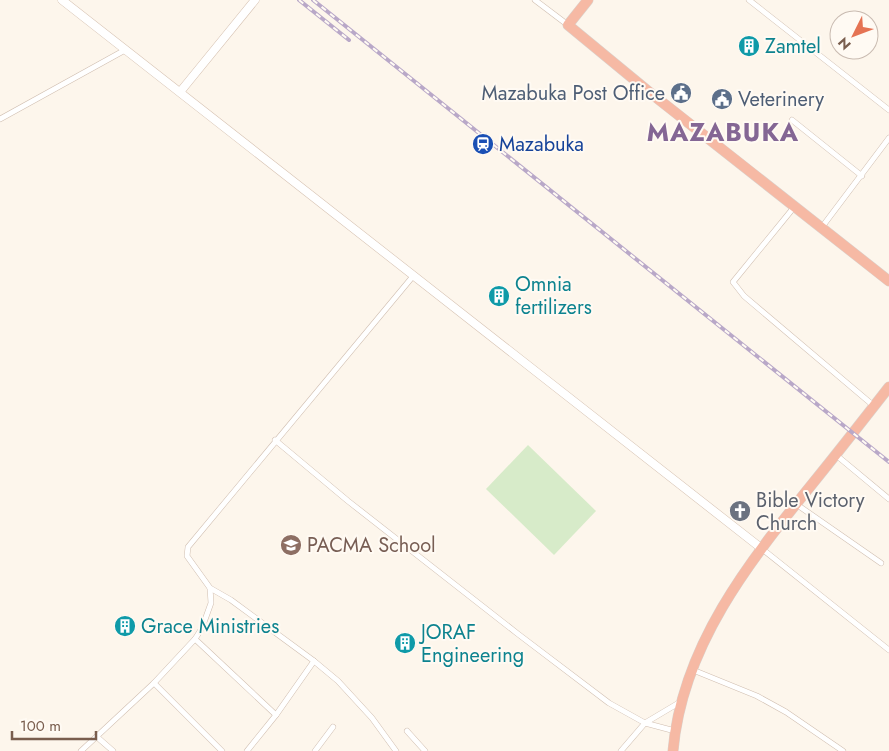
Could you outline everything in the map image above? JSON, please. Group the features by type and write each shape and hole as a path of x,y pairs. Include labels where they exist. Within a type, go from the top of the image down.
{"highway":[{"path":"588,0 568,25 648,91 889,280"},
{"path":"673,751 675,730 692,670 709,629 724,602 762,548 889,387"}],"main road":[{"path":"62,0 762,548"},
{"path":"180,92 254,0"}],"street":[{"path":"535,0 568,25"},
{"path":"749,0 889,110"},
{"path":"0,119 124,50"},
{"path":"792,120 862,176"},
{"path":"822,228 889,138"},
{"path":"795,206 733,282 744,296 874,406"},
{"path":"396,751 354,697 314,660 231,600 210,588 186,556 188,547 414,275"},
{"path":"275,440 348,501 609,703 645,723 675,730"},
{"path":"836,455 889,500"},
{"path":"796,504 881,563"},
{"path":"762,548 889,650"},
{"path":"81,751 154,683 195,639 209,609 212,598 210,588"},
{"path":"195,639 276,715"},
{"path":"247,751 276,715 314,660"},
{"path":"692,670 772,704 843,751"},
{"path":"154,683 222,751"},
{"path":"622,751 645,723 682,701"},
{"path":"315,751 333,726"},
{"path":"407,731 425,751"},
{"path":"97,737 112,751"}],"green space":[{"path":"528,445 596,511 554,555 486,489"}],"railway":[{"path":"299,0 349,40"},
{"path":"313,0 889,462"}],"place":[{"name":"Zamtel","path":"749,46"},
{"name":"Mazabuka Post Office","path":"681,93"},
{"name":"Veterinery","path":"722,99"},
{"name":"Mazabuka","path":"483,144"},
{"name":"Omnia fertilizers","path":"499,296"},
{"name":"Bible Victory Church","path":"740,511"},
{"name":"PACMA School","path":"291,545"},
{"name":"Grace Ministries","path":"125,626"},
{"name":"JORAF Engineering","path":"405,643"}],"district":[{"name":"MAZABUKA","path":"723,132"}]}
